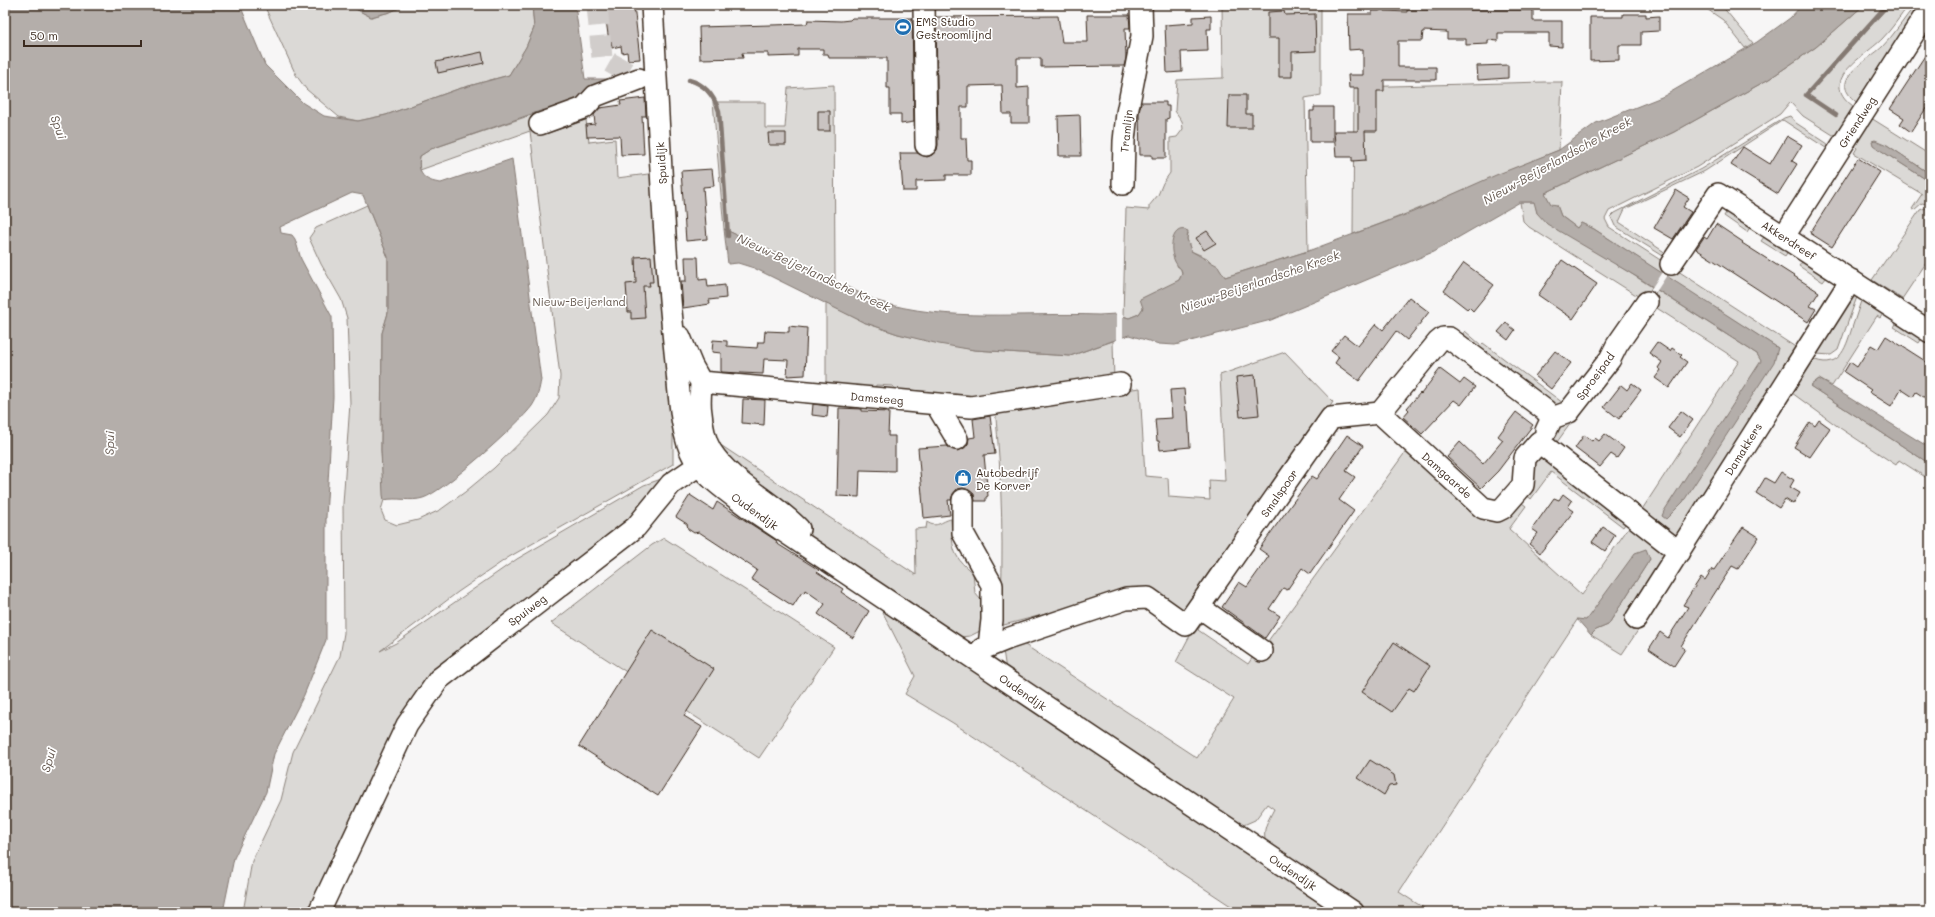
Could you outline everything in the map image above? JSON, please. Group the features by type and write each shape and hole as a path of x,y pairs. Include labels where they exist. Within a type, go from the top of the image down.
{"street":[{"name":"Spuidijk","path":"652,5 672,320"},
{"path":"924,5 926,145"},
{"name":"Tramlijn","path":"1123,184 1124,141 1142,36 1141,5"},
{"name":"Griendweg","path":"1784,236 1930,8"},
{"path":"540,124 584,108 595,96 639,79"},
{"name":"Akkerdreef","path":"1671,264 1718,194 1930,332"},
{"name":"Damakkers","path":"1636,619 1851,280"},
{"name":"Sproeipad","path":"1552,418 1569,412 1610,359 1617,345 1646,302"},
{"path":"672,320 692,366 701,382 700,412 705,436 711,451 723,466 794,523 804,538 806,546"},
{"path":"672,320 682,412 688,445 699,465"},
{"path":"1380,413 1438,342 1443,338 1449,338 1545,410 1552,418 1544,437 1539,442 1679,552"},
{"name":"Damsteeg","path":"701,382 971,407 1120,384"},
{"path":"936,404 956,439"},
{"name":"Damgaarde","path":"1380,413 1483,508 1491,511 1497,511 1503,508 1520,491 1524,480 1525,458 1539,442"},
{"name":"Smalspoor","path":"982,652 1007,639 1126,599 1148,598 1186,625 1332,418 1380,413"},
{"name":"Oudendijk","path":"699,465 724,488 752,510 806,546 982,652 1025,694 1353,912"},
{"name":"Spuiweg","path":"319,912 407,724 439,679 636,527 671,484 699,465"},
{"path":"963,500 963,533 992,585 992,620 982,652"},
{"path":"1199,607 1262,651"}],"green space":[{"path":"264,5 348,5 371,17 390,12 406,5 532,5 534,28 526,47 509,75 458,89 386,115 358,121 339,117 306,89 296,75"},
{"path":"1222,5 1321,5 1321,95 1305,98 1308,251 1225,277 1207,258 1191,251 1187,239 1188,233 1177,266 1181,269 1182,274 1179,280 1143,308 1139,314 1129,318 1123,316 1126,208 1149,210 1149,206 1158,195 1163,183 1170,173 1170,138 1177,137 1183,129 1182,121 1175,111 1177,80 1223,78"},
{"path":"1701,5 1721,5 1753,43 1745,48 1723,20"},
{"path":"1864,5 1887,5 1854,38 1816,82 1846,53 1890,5 1909,5 1886,35 1846,70 1841,79 1840,88 1845,98 1856,108 1837,135 1833,135 1803,116 1790,102 1780,114 1697,167 1609,211 1605,219 1609,227 1665,263 1667,265 1661,273 1594,229 1581,223 1577,228 1561,216 1557,206 1550,204 1545,193 1674,132 1769,79 1816,47"},
{"path":"1915,5 1923,5 1859,104 1850,95 1846,87 1847,80 1851,72 1882,47"},
{"path":"1562,82 1559,150 1431,204 1353,234 1354,87"},
{"path":"834,85 835,281 724,229 713,102 765,102 765,128 785,128 788,88"},
{"name":"Nieuw-Beijerland","path":"537,113 548,133 586,120 589,142 615,139 617,178 656,173 676,426 673,435 673,464 509,557 458,592 380,651 396,643 517,559 644,485 667,477 647,507 445,668 313,912 243,912 252,861 281,800 293,752 340,656 344,633 343,504 350,403 347,318 341,299 321,264 309,238 316,228 367,205 388,257 388,313 382,333 381,450 384,500 381,510 385,520 397,525 418,520 440,510 494,468 548,415 559,398 560,376 530,131 420,170 419,165 420,156 431,149"},
{"path":"1790,116 1796,123 1828,144 1829,150 1783,120 1705,171 1625,209 1619,222 1669,255 1668,259 1615,226 1611,217 1615,213 1701,169 1784,118"},
{"path":"1871,118 1930,155 1930,174 1887,145 1877,148 1930,182 1930,205 1922,203 1914,210 1912,209 1922,194 1854,153 1857,148 1854,145"},
{"path":"1520,202 1535,202 1537,213 1652,287 1644,300 1529,227 1523,221"},
{"path":"1729,208 1752,224 1747,232 1724,216"},
{"path":"1925,208 1930,210 1930,257 1902,299 1872,280 1920,210"},
{"path":"1767,233 1790,248 1785,256 1761,241"},
{"path":"1805,258 1829,274 1823,282 1799,266"},
{"path":"1672,269 1675,269 1800,350 1676,539 1639,514 1739,361 1649,303 1657,290 1757,354 1762,361 1663,516 1778,348 1666,277"},
{"path":"1852,294 1858,294 1838,350 1831,355 1816,354"},
{"path":"1862,298 1886,310 1880,318 1877,316 1832,386 1819,379 1810,386 1930,464 1930,480 1899,460 1896,465 1840,428 1792,393 1810,358 1828,362 1834,360 1843,351 1847,344"},
{"path":"826,303 863,322 898,334 974,350 1070,356 1113,341 1114,382 967,403 900,396 893,386 876,385 875,393 826,389"},
{"path":"1899,319 1924,335 1919,343 1894,327"},
{"path":"1465,331 1481,345 1483,343 1567,406 1556,410 1461,336"},
{"path":"1285,352 1333,402 1296,457 1291,455 1270,486 1273,489 1262,505 1258,502 1229,545 1233,547 1221,563 1217,560 1194,594 1198,597 1185,612 1149,587 1000,626 1002,516 995,407 1140,388 1145,476 1168,478 1169,497 1210,500 1209,480 1225,481 1220,375"},
{"path":"1573,420 1557,442 1638,505 1635,511 1552,444 1554,429"},
{"path":"716,442 916,575 915,529 926,528 927,522 936,525 951,519 952,536 956,555 960,561 973,573 975,593 986,606 980,631 970,636 960,637 812,539 805,530 756,487"},
{"path":"1409,447 1478,509 1518,500 1526,506 1509,529 1582,595 1631,524 1669,555 1624,622 1632,628 1643,623 1622,654 1591,635 1596,630 1608,625 1650,559 1598,606 1586,621 1577,620 1399,892 1430,912 1367,912 1266,845 1265,830 1267,822 1274,809 1267,804 1255,820 1239,827 1006,670 1003,650 1019,641 1197,758 1234,699 1176,662 1188,639 1202,618 1204,619 1198,630 1248,664 1257,651 1260,652"},
{"path":"1540,455 1627,521 1623,527 1551,472 1531,499 1524,493 1531,464"},
{"path":"664,538 834,647 759,758 551,623 652,545"},
{"path":"881,609 1340,912 1240,912 953,723 905,694 915,676"}],"water":[{"name":"Spui","path":"5,5 240,5 265,65 303,103 324,116 358,121 386,115 458,89 509,75 526,47 534,28 532,5 575,5 585,79 613,79 613,82 585,90 586,98 546,114 543,110 431,149 420,156 419,162 423,176 435,182 441,183 512,159 541,380 534,403 513,427 463,471 433,493 423,498 414,500 384,500 383,495 381,450 382,333 388,313 388,257 363,195 352,193 280,227 281,233 292,235 295,239 301,259 332,317 333,397 326,517 326,640 304,695 274,754 266,792 234,858 223,912 5,912"},
{"path":"348,5 406,5 390,12 371,17"},
{"path":"1802,5 1864,5 1816,47 1769,79 1674,132 1545,193 1551,204 1557,205 1561,216 1577,228 1581,223 1594,229 1778,348 1774,362 1683,502 1666,519 1662,516 1664,511 1761,361 1757,354 1642,280 1547,224 1537,213 1534,202 1520,202 1433,252 1271,320 1175,345 1159,344 1129,335 1070,356 974,350 939,344 898,334 863,322 754,268 738,263 728,264 724,229 877,301 904,308 959,314 1116,314 1129,318 1139,314 1143,308 1140,299 1179,280 1182,274 1181,269 1176,264 1172,250 1172,242 1177,232 1182,230 1188,231 1187,239 1191,251 1218,266 1225,277 1308,251 1413,212 1496,175 1559,150 1596,123 1664,96 1757,42 1790,18"},
{"path":"1875,140 1887,145 1930,174 1930,182 1873,145 1872,141"},
{"path":"1819,379 1930,448 1930,464 1810,386"},
{"path":"1646,549 1650,559 1608,625 1596,630 1591,635 1577,619 1586,620 1635,553"}],"pier":[{"path":"1662,272 1667,275 1656,292 1651,289"},
{"path":"1116,312 1123,314 1123,340 1116,342"}],"building":[{"path":"604,5 634,5 640,59 628,60 627,52 622,53 621,46 612,48 611,41 609,42"},
{"path":"1383,9 1385,11 1407,12 1407,10 1533,10 1533,21 1562,21 1562,47 1549,46 1549,33 1498,33 1498,41 1488,40 1488,44 1466,45 1466,39 1447,39 1447,32 1423,31 1422,41 1398,41 1398,67 1436,67 1436,80 1384,80 1384,91 1377,91 1377,131 1365,131 1366,160 1352,161 1352,157 1336,157 1334,131 1358,131 1358,88 1349,88 1348,75 1363,75 1363,49 1349,50 1348,14 1372,14 1372,11 1379,11"},
{"path":"1284,11 1285,15 1315,14 1316,51 1292,52 1292,77 1279,77 1279,38 1268,38 1268,12"},
{"path":"1623,14 1646,14 1646,17 1659,16 1659,31 1641,32 1641,45 1619,45 1619,60 1590,61 1590,17 1623,17"},
{"path":"1087,15 1129,15 1130,28 1125,28 1126,58 1124,66 1041,67 1041,58 1017,58 1017,88 1029,87 1029,123 1011,123 1011,114 1003,114 1002,85 968,86 968,107 961,107 961,138 966,138 967,160 971,160 971,175 946,175 946,180 916,181 916,191 903,191 900,153 917,153 927,157 932,155 937,150 938,145 936,17 1058,16 1062,42 1088,42"},
{"path":"1211,16 1211,29 1207,29 1208,51 1181,52 1182,72 1167,73 1165,25 1193,23 1193,17"},
{"path":"852,18 912,18 914,122 901,124 901,114 890,114 890,88 887,88 887,58 829,58 828,54 823,54 823,49 798,49 798,56 768,57 768,53 742,53 743,58 700,59 699,27 807,24 808,20 841,21 850,20"},
{"path":"1930,48 1930,102 1911,132 1900,124 1904,118 1890,109"},
{"path":"482,52 484,63 438,73 436,62"},
{"path":"1508,65 1508,78 1478,80 1477,66"},
{"path":"1229,95 1246,95 1246,114 1252,114 1252,128 1228,128"},
{"path":"645,98 646,116 642,116 644,154 621,155 620,136 587,137 586,125 595,124 594,115 600,108 621,105 620,101"},
{"path":"1141,102 1166,102 1166,106 1169,106 1169,118 1166,119 1166,158 1152,158 1152,155 1140,155 1139,113"},
{"path":"1314,107 1333,107 1333,142 1310,142 1310,111 1314,111"},
{"path":"818,111 830,111 830,131 818,131"},
{"path":"1080,115 1081,156 1059,156 1058,116"},
{"path":"768,133 786,133 786,145 769,145"},
{"path":"1787,136 1802,145 1792,161 1797,164 1778,194 1731,165 1743,147 1770,164"},
{"path":"1858,158 1880,172 1832,247 1810,233"},
{"path":"712,169 714,186 703,187 707,239 686,241 681,171"},
{"path":"1676,190 1689,198 1683,207 1691,212 1673,239 1654,228"},
{"path":"1716,224 1743,242 1742,243 1819,292 1810,306 1816,309 1808,322 1696,249 1704,237 1707,239"},
{"path":"1207,231 1216,243 1204,250 1196,238"},
{"path":"651,256 653,282 649,282 650,286 643,286 645,318 631,319 631,312 628,312 626,284 636,283 635,257"},
{"path":"685,257 698,257 699,280 707,279 708,287 725,285 726,298 709,300 710,304 683,308 681,281 686,281"},
{"path":"1562,260 1597,284 1573,319 1538,295"},
{"path":"1464,263 1494,285 1473,311 1469,307 1467,309 1444,291"},
{"path":"1409,297 1429,312 1407,340 1396,331 1359,381 1335,363 1339,357 1331,351 1344,335 1358,346 1376,324 1383,330"},
{"path":"1506,323 1515,330 1508,340 1498,332"},
{"path":"789,326 807,328 805,375 787,376 788,360 764,359 763,374 721,372 721,353 712,352 713,340 727,341 727,346 757,348 758,342 764,342 765,331 789,332"},
{"path":"1886,336 1930,364 1930,401 1916,392 1913,397 1901,389 1891,406 1869,392 1871,390 1844,372 1850,362 1857,367 1871,345 1878,349"},
{"path":"1657,342 1670,351 1672,348 1682,355 1680,357 1687,362 1669,388 1655,378 1661,370 1658,368 1662,362 1649,353"},
{"path":"1555,351 1571,363 1551,389 1535,376"},
{"path":"1440,369 1460,384 1464,379 1475,387 1461,405 1454,400 1422,434 1403,417 1409,410 1407,408 1420,393 1421,394"},
{"path":"1255,375 1259,415 1240,417 1236,377"},
{"path":"1632,383 1641,390 1619,419 1604,407 1621,385 1627,390"},
{"path":"1184,389 1186,411 1188,411 1190,447 1160,450 1159,441 1157,441 1155,419 1172,418 1170,390"},
{"path":"743,399 765,400 764,425 742,423"},
{"path":"813,404 828,406 827,417 812,415"},
{"path":"839,408 889,412 888,436 895,436 895,471 860,470 859,497 837,496"},
{"path":"1681,411 1693,420 1680,437 1668,428"},
{"path":"1516,412 1533,425 1498,471 1481,488 1447,457 1460,442 1483,464 1503,440 1498,436"},
{"path":"990,416 995,454 984,455 988,496 986,497 986,501 975,501 974,494 969,490 963,488 957,489 951,500 948,500 950,515 924,518 918,448 947,446 957,451 963,449 968,444 969,438 975,437 973,419"},
{"path":"1819,420 1830,428 1810,457 1794,447 1810,422 1815,426"},
{"path":"1605,434 1624,448 1617,458 1611,454 1600,467 1575,448 1584,435 1592,441 1595,438 1599,441"},
{"path":"1347,435 1363,446 1346,471 1355,477 1339,500 1354,511 1310,574 1302,568 1287,590 1283,588 1269,609 1280,616 1265,638 1222,607 1239,582 1247,587 1269,556 1259,549 1312,476 1317,479"},
{"path":"1781,472 1794,480 1790,487 1800,493 1793,504 1785,499 1779,508 1756,493 1765,478 1774,483"},
{"path":"1563,494 1572,501 1568,507 1574,511 1540,553 1529,544 1538,533 1532,529 1554,498 1559,500"},
{"path":"690,495 713,510 717,502 777,541 776,543 819,570 817,572 843,589 841,592 869,611 853,638 818,614 825,604 805,590 793,606 751,579 757,570 699,532 694,533 688,529 687,524 676,517"},
{"path":"1603,527 1615,535 1605,551 1592,542"},
{"path":"1743,527 1759,537 1738,569 1732,566 1681,646 1685,649 1674,666 1649,649 1660,632 1668,638 1688,607 1683,605 1701,577 1705,580 1712,569 1714,570"},
{"path":"652,630 714,669 684,716 702,727 658,796 579,746"},
{"path":"1394,642 1430,666 1414,691 1409,688 1392,712 1362,692"},
{"path":"1370,760 1394,775 1396,785 1389,786 1384,795 1358,778"}],"waterway":[{"path":"1836,115 1806,95 1887,5"},
{"name":"Nieuw-Beijerlandsche Kreek","path":"689,80 700,84 708,91 719,111 728,236"}],"tunnel":[{"path":"597,5 602,58 639,79 653,78"}],"place":[{"name":"EMS Studio Gestroomlijnd","path":"903,27"},
{"name":"Autobedrijf De Korver","path":"963,478"}]}
